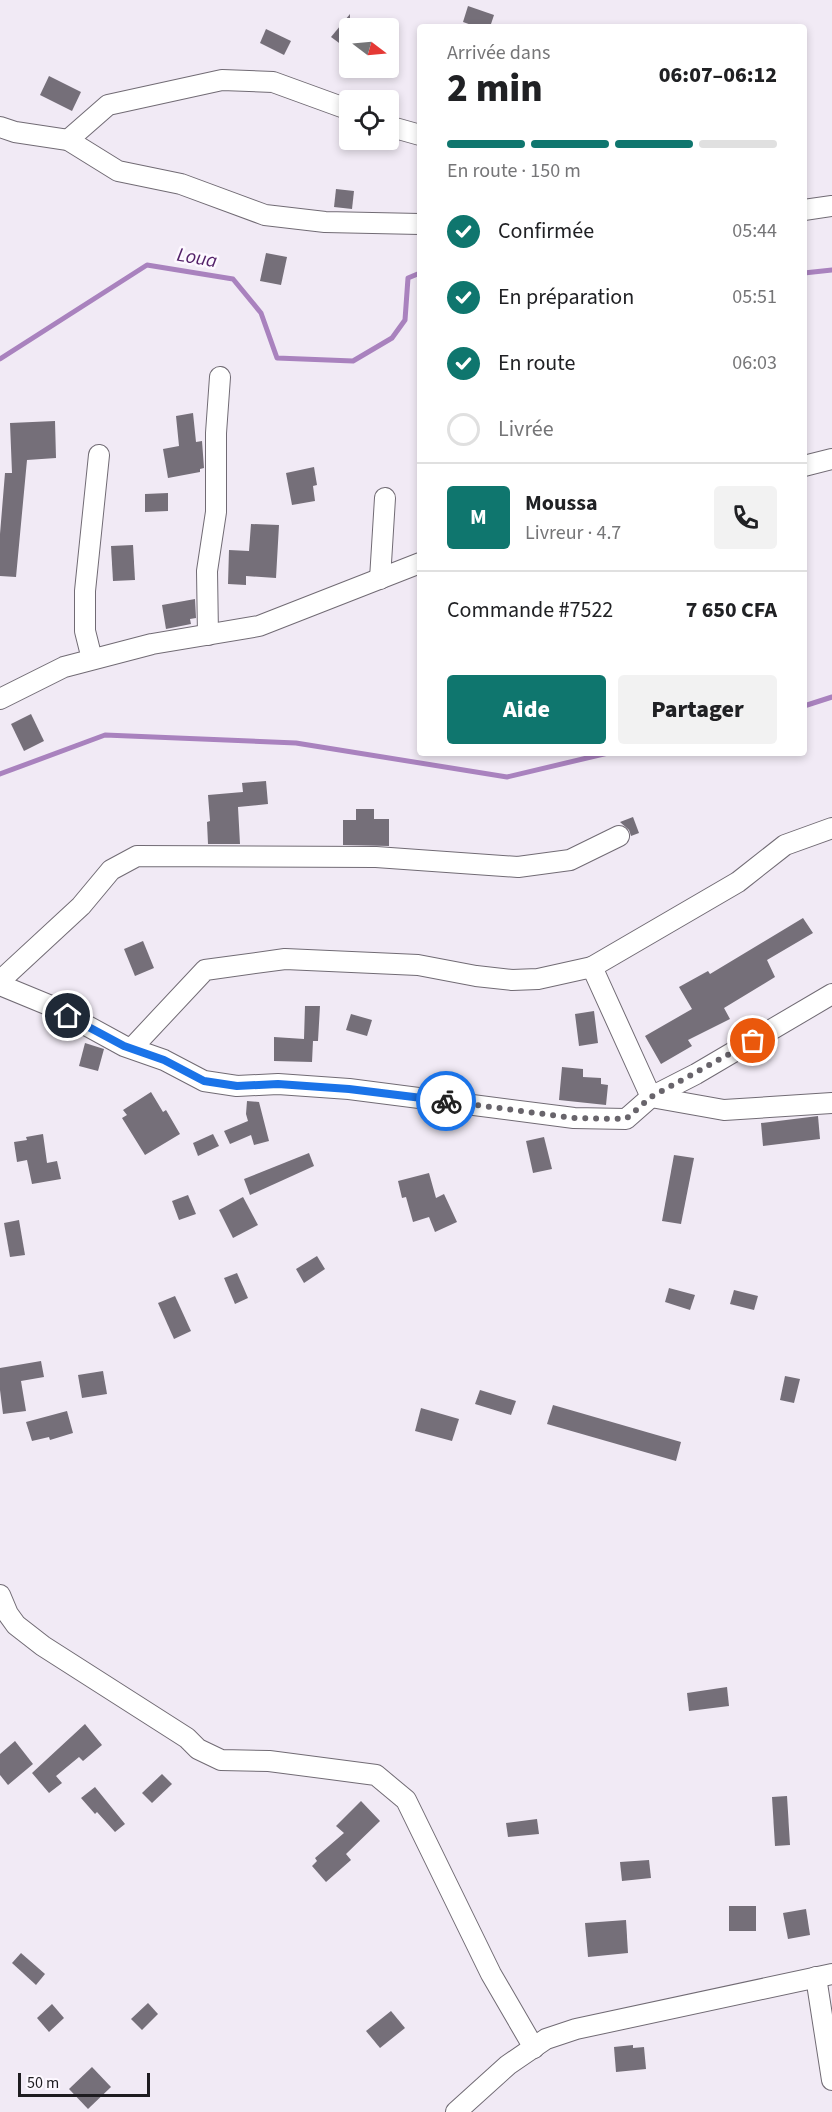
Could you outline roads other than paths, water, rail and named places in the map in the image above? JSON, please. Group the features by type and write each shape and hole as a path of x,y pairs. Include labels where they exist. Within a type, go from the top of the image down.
{"street":[{"path":"68,140 108,105 222,80 273,82 339,106"},
{"path":"0,127 15,132 68,140 118,171 181,184 266,215 325,222 417,224"},
{"path":"399,129 417,134"},
{"path":"807,210 832,206"},
{"path":"208,635 207,571 216,512 216,433 220,377"},
{"path":"92,659 85,632 84,591 99,455"},
{"path":"807,465 832,459"},
{"path":"380,579 385,498"},
{"path":"0,699 64,667 92,659 152,644 259,627 417,564"},
{"path":"132,1048 205,970 285,959 417,965 512,980 538,979 592,967 738,882 785,845 832,828"},
{"path":"0,981 81,906 111,870 137,856 376,857 518,867 570,860 619,836"},
{"path":"592,967 651,1097"},
{"path":"0,985 51,1006 132,1048 164,1060 204,1081 237,1086 278,1084 349,1089 574,1118 626,1119 651,1097 715,1063 832,994"},
{"path":"651,1097 724,1110 832,1103"},
{"path":"0,1595 8,1614 16,1625 43,1646 187,1738 207,1754 220,1760 269,1761 376,1776 406,1800 490,1974 534,2048"},
{"path":"456,2112 508,2066 546,2039 576,2030 824,1975 832,2080"}],"waterway":[{"name":"Loua","path":"0,359 147,265 233,279 261,313 277,358 353,361 392,338 405,320 408,278 417,274"},
{"name":"Loua","path":"807,273 832,270"},
{"path":"807,705 832,697"},
{"path":"0,774 105,735 296,743 507,777 595,756"}]}
